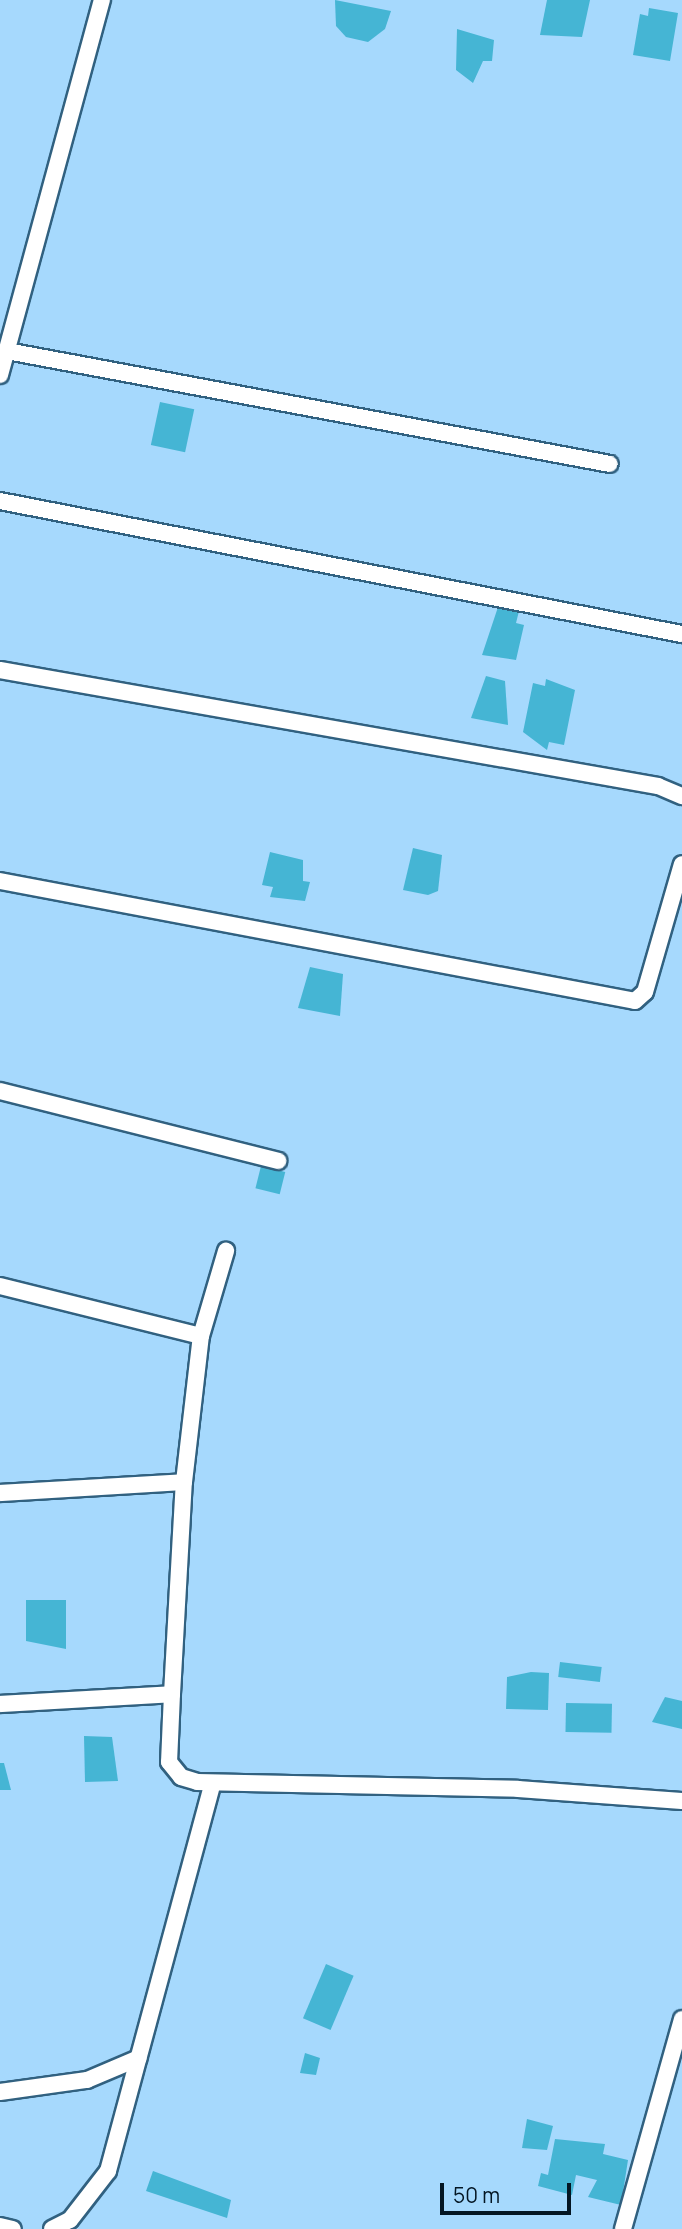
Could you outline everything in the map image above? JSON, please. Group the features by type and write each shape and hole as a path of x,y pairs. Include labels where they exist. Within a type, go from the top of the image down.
{"street":[{"path":"0,375 102,0"},
{"path":"7,351 610,464"},
{"path":"0,501 682,634"},
{"path":"0,670 658,786 682,796"},
{"path":"0,881 628,1001 645,992 682,864"},
{"path":"0,1091 278,1161"},
{"path":"226,1251 201,1336 184,1482 172,1694 172,1769 212,1785 368,1783 682,1801"},
{"path":"0,1286 201,1336"},
{"path":"0,1493 184,1482"},
{"path":"0,1704 172,1694"},
{"path":"52,2229 70,2220 108,2171 212,1785"},
{"path":"623,2229 682,2019"},
{"path":"0,2092 87,2080 139,2058"},
{"path":"0,2227 13,2229"}],"building":[{"path":"335,0 391,11 385,29 368,42 346,37 336,26"},
{"path":"547,0 590,0 582,37 540,35"},
{"path":"649,8 678,13 670,61 633,55 640,14 648,16"},
{"path":"457,29 494,40 492,61 483,61 473,83 456,70"},
{"path":"160,402 194,409 185,452 151,445"},
{"path":"498,607 519,611 516,623 524,625 516,660 482,655"},
{"path":"486,676 505,681 508,725 471,718"},
{"path":"546,679 575,690 564,745 549,742 547,750 523,732 533,683 545,686"},
{"path":"413,848 442,855 438,891 428,895 403,890"},
{"path":"270,852 303,860 303,881 310,882 305,901 270,897 273,887 262,885"},
{"path":"310,967 343,974 340,1016 298,1008"},
{"path":"261,1166 285,1172 280,1194 255,1188"},
{"path":"26,1600 66,1600 66,1649 26,1641"},
{"path":"560,1662 602,1667 600,1682 558,1677"},
{"path":"531,1672 549,1673 548,1710 506,1709 507,1677"},
{"path":"665,1697 682,1701 682,1729 652,1722"},
{"path":"566,1703 612,1704 611,1733 565,1732"},
{"path":"84,1736 112,1737 118,1781 85,1782"},
{"path":"0,1763 4,1763 11,1790 0,1790"},
{"path":"326,1964 354,1976 331,2030 303,2018"},
{"path":"305,2053 320,2058 316,2075 300,2073"},
{"path":"527,2119 553,2126 547,2150 522,2148"},
{"path":"555,2139 605,2144 603,2154 628,2160 621,2205 588,2197 597,2180 576,2175 572,2195 538,2186 541,2173 548,2175"},
{"path":"153,2171 231,2200 227,2218 146,2191"}]}
